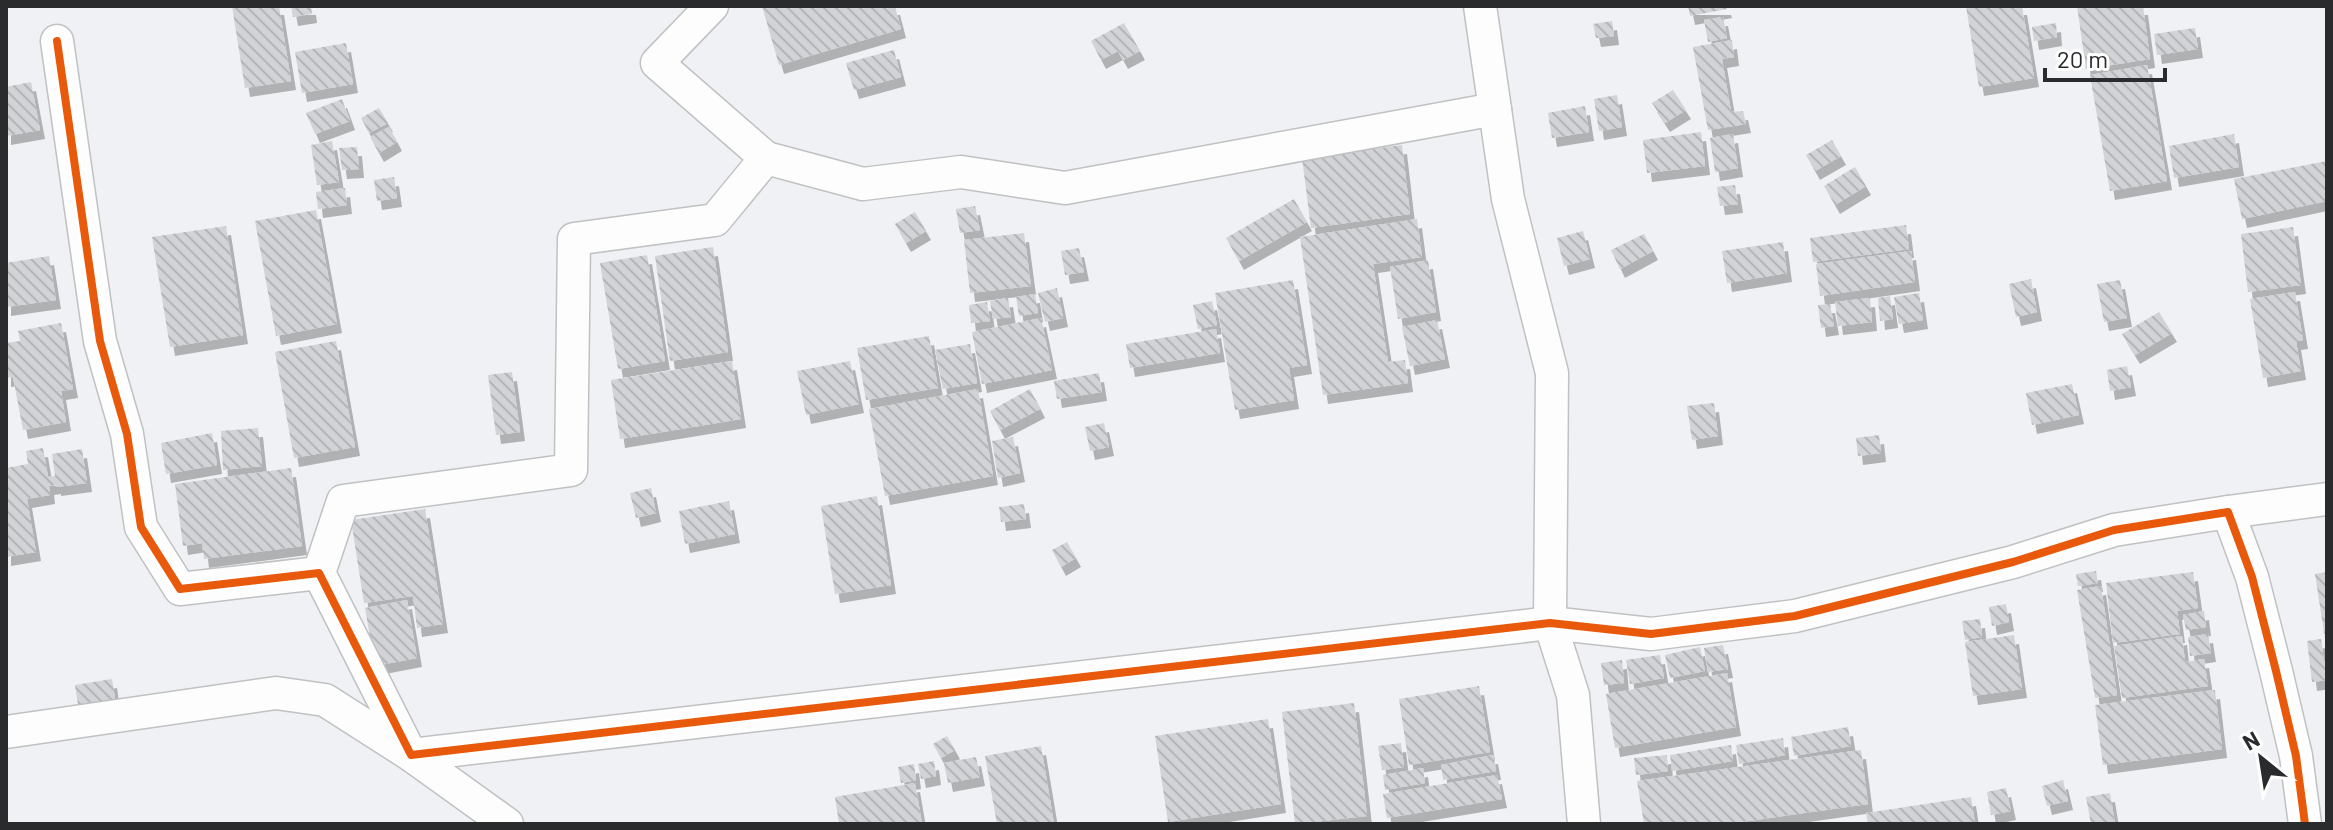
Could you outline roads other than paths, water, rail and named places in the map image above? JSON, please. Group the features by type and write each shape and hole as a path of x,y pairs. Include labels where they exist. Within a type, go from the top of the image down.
{"street":[{"path":"712,6 657,63 766,158 863,184 961,172 1065,188 1495,109"},
{"path":"1480,6 1508,199 1552,373 1550,623 1573,695 1584,824"},
{"path":"57,41 100,341 127,434 141,527 180,589 319,573"},
{"path":"411,755 319,573 343,501 571,470 574,239 715,220 766,158"},
{"path":"411,755 1550,623 1651,634 1795,616 2013,562 2114,530 2327,499"},
{"path":"2228,512 2252,577 2276,671 2296,756 2305,824"},
{"path":"6,732 276,693 325,700 411,755 507,824"}]}
